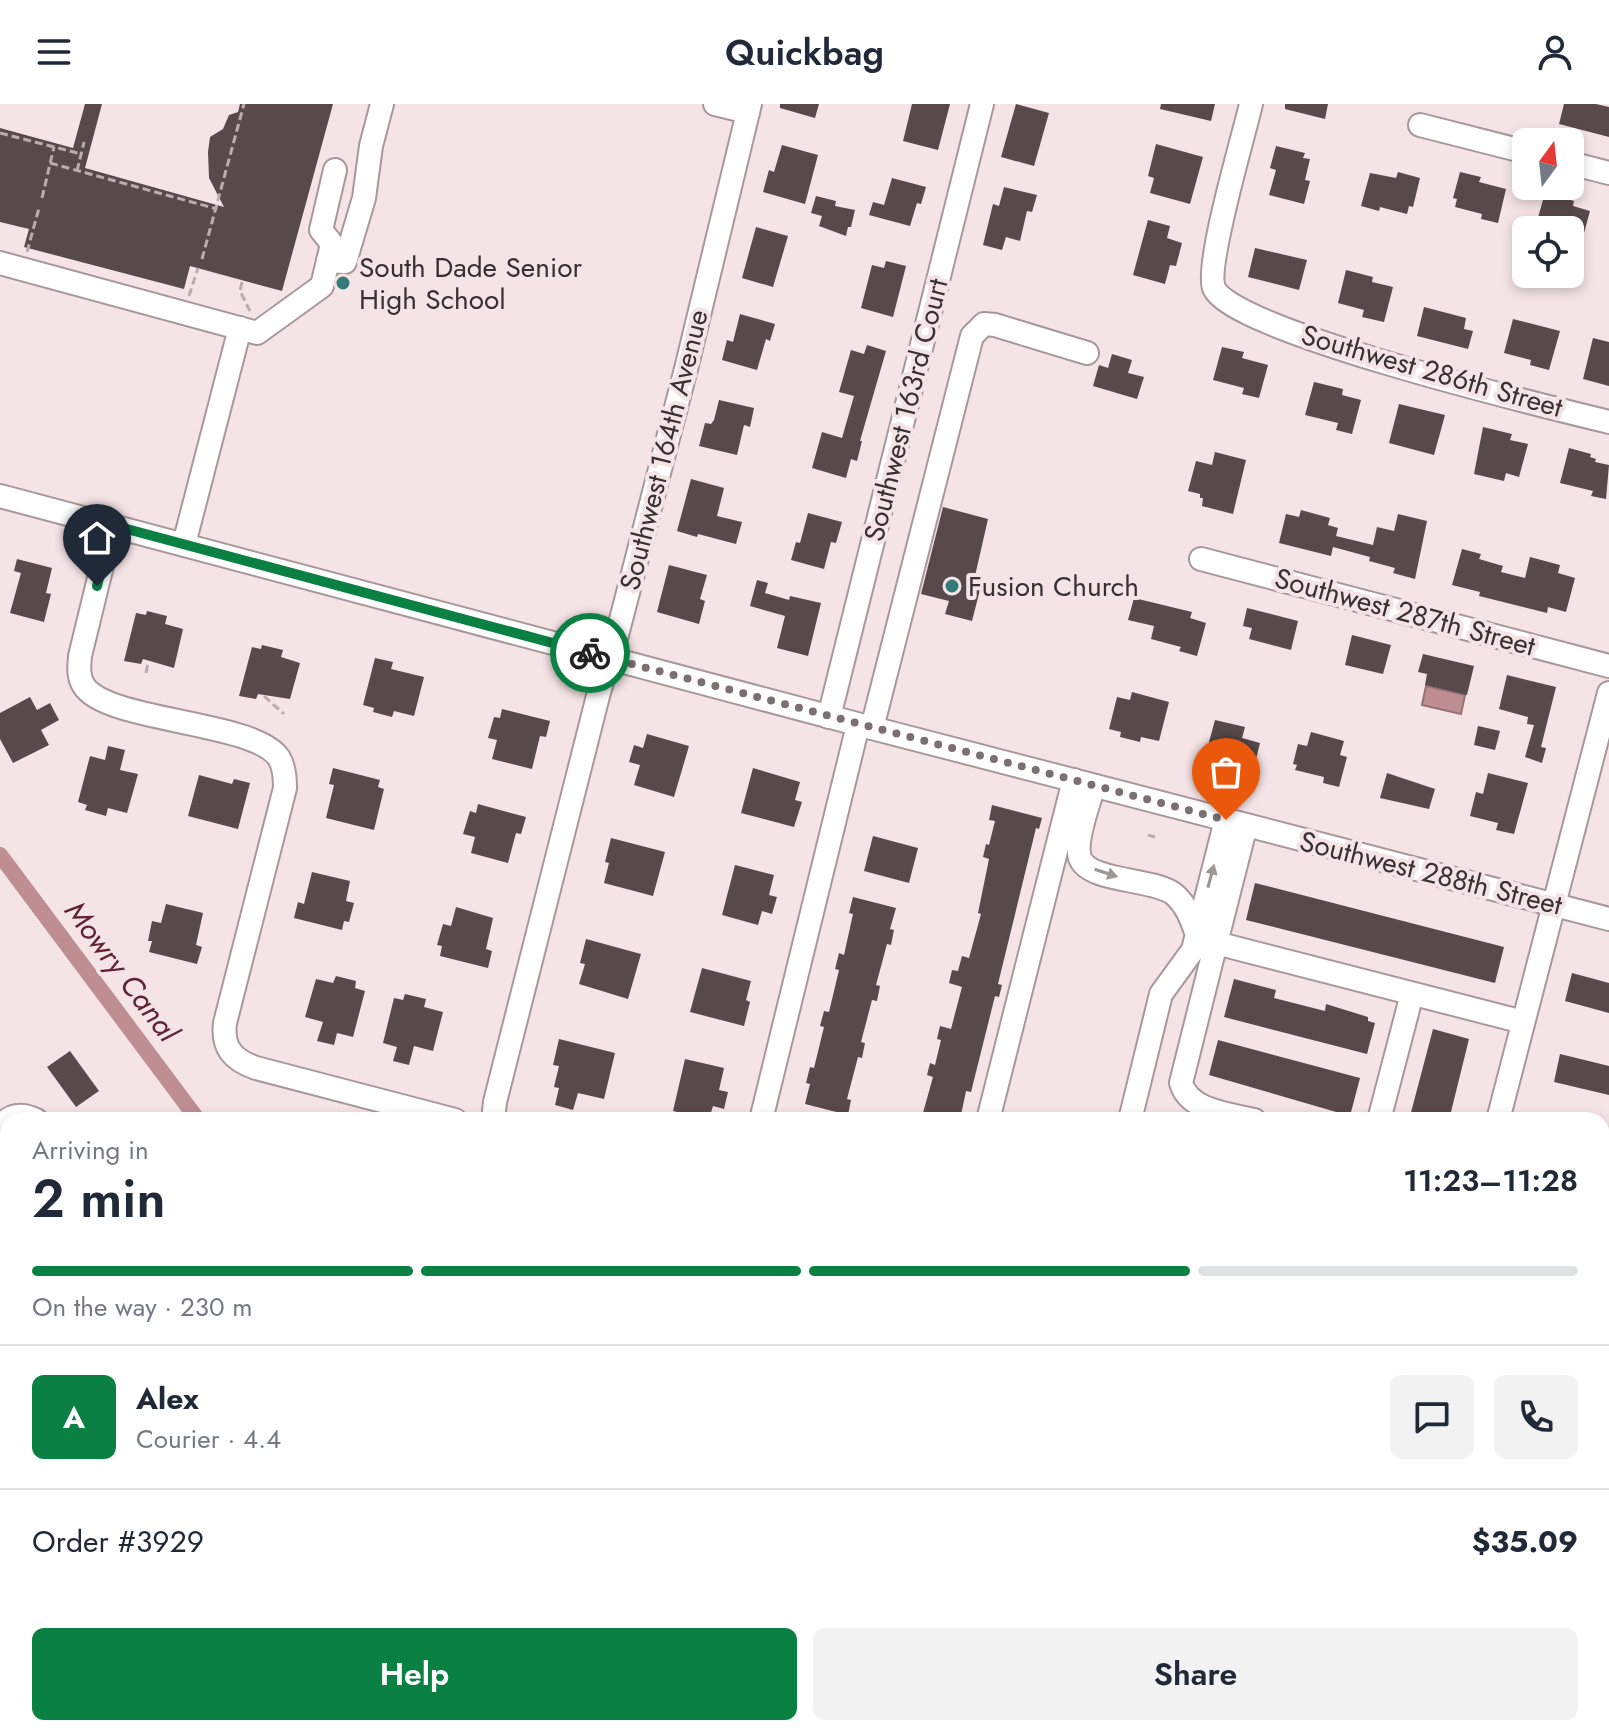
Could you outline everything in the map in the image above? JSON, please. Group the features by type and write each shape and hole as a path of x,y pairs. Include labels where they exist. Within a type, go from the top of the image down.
{"street":[{"path":"328,261 345,262 364,198 371,146 382,104"},
{"path":"715,104 749,108"},
{"name":"Southwest 163rd Court","path":"829,717 982,104"},
{"name":"Southwest 286th Street","path":"1251,104 1214,257 1212,274 1216,292 1241,310 1374,360 1609,422"},
{"name":"Southwest 164th Avenue","path":"494,1112 599,692 686,369 749,108"},
{"path":"1420,125 1512,148"},
{"path":"1584,167 1609,173"},
{"path":"0,263 248,324 257,333 322,286 332,244 321,230 335,170"},
{"path":"184,544 248,324"},
{"path":"763,1112 972,336 984,324 995,325 1087,353"},
{"name":"Southwest 288th Street","path":"0,496 829,717 1609,919"},
{"path":"112,525 83,643 79,676 91,695 248,739 271,750 278,757 285,788 225,1023 224,1035 231,1053 239,1061 256,1068 424,1112"},
{"name":"Southwest 287th Street","path":"1201,559 1609,666"},
{"path":"1500,1112 1609,693"},
{"path":"1084,783 1079,856 1084,865 1101,873 1173,892 1206,937 1523,1022"},
{"path":"990,1112 1084,783"},
{"path":"1228,1112 1193,1101 1184,1093 1181,1083 1206,937 1236,823"},
{"path":"1132,1112 1161,994 1206,937"},
{"path":"1381,1112 1412,994"}],"path":[{"path":"202,259 244,104"},
{"path":"0,133 81,154"},
{"path":"77,171 84,142"},
{"path":"42,198 54,147"},
{"path":"50,163 217,209"},
{"path":"25,260 39,208"},
{"path":"186,304 198,268"},
{"path":"242,282 240,291 248,324"},
{"path":"146,673 148,663"},
{"path":"264,696 284,714"},
{"path":"1148,835 1155,837"}],"shaded area":[{"path":"1426,686 1465,695 1461,714 1422,705"}],"building":[{"path":"85,104 102,104 85,168 224,207 209,178 210,137 223,129 229,115 238,112 240,104 333,104 282,291 190,266 184,289 24,247 29,229 0,222 0,128 73,148"},
{"path":"780,104 819,104 815,118 780,108"},
{"path":"912,104 950,104 938,150 903,141"},
{"path":"1016,104 1049,113 1034,166 1001,157"},
{"path":"1161,104 1215,104 1211,121 1160,109"},
{"path":"1285,104 1328,104 1325,119 1285,109"},
{"path":"1564,104 1609,107 1609,137 1584,128 1559,124"},
{"path":"1156,144 1203,157 1190,204 1150,193 1154,178 1148,176"},
{"path":"782,145 818,155 805,204 763,192 769,170 774,172"},
{"path":"1276,146 1305,153 1303,158 1310,159 1305,180 1310,181 1304,204 1269,195 1276,170 1270,168"},
{"path":"1398,172 1420,178 1413,207 1409,206 1407,214 1361,206 1370,173 1396,178"},
{"path":"1460,172 1481,177 1479,182 1506,189 1498,223 1481,219 1482,214 1455,207 1457,199 1453,198"},
{"path":"892,178 926,187 910,226 869,215 873,202 884,205"},
{"path":"1004,187 1037,195 1032,212 1027,211 1020,241 1006,237 1002,250 983,245 993,204 999,206"},
{"path":"816,196 836,201 835,206 855,210 846,236 819,226 822,216 811,213"},
{"path":"1543,200 1570,200 1574,201 1573,206 1590,211 1584,233 1584,216 1538,216"},
{"path":"1148,220 1170,226 1167,238 1182,243 1176,266 1170,265 1165,284 1133,275"},
{"path":"756,227 788,236 773,287 742,278"},
{"path":"1255,248 1307,260 1299,290 1248,277"},
{"path":"886,261 906,266 893,317 861,308 872,265 884,268"},
{"path":"1346,270 1373,277 1372,282 1393,287 1384,322 1362,317 1364,310 1338,303"},
{"path":"1424,307 1466,318 1464,329 1473,331 1468,349 1417,336"},
{"path":"740,314 775,324 770,341 766,339 757,370 722,360 727,340 733,342"},
{"path":"1513,319 1560,331 1549,370 1530,365 1531,360 1504,353"},
{"path":"1593,338 1609,342 1609,386 1583,379"},
{"path":"867,345 886,351 857,461 851,459 846,478 812,468 822,432 842,438 854,396 839,392 851,350 864,354"},
{"path":"1222,347 1244,352 1242,358 1268,365 1259,398 1242,394 1244,388 1213,380"},
{"path":"1112,354 1132,360 1128,373 1144,377 1137,399 1093,386 1099,365 1108,368"},
{"path":"1314,382 1343,389 1342,395 1361,400 1352,434 1336,430 1338,423 1305,415"},
{"path":"719,400 754,408 750,427 744,425 737,455 699,446 705,423 711,424 714,420"},
{"path":"1399,404 1445,415 1434,455 1389,443"},
{"path":"1483,427 1512,434 1510,440 1528,444 1519,477 1506,473 1504,481 1474,474"},
{"path":"1569,448 1591,454 1595,462 1609,465 1606,499 1591,496 1593,491 1560,483"},
{"path":"1215,452 1246,460 1233,514 1202,506 1200,494 1188,491 1196,461 1212,465"},
{"path":"691,479 724,488 717,516 742,522 736,544 677,531"},
{"path":"943,507 988,519 975,576 983,578 972,621 945,614 949,601 921,594"},
{"path":"1301,510 1330,518 1328,525 1338,528 1336,536 1373,545 1377,527 1394,531 1398,514 1427,521 1415,579 1393,573 1395,568 1369,561 1370,557 1333,547 1331,556 1279,543 1286,514 1299,517"},
{"path":"808,513 842,522 836,543 831,542 824,569 791,560 796,542 800,543"},
{"path":"1462,549 1481,554 1479,559 1503,566 1501,572 1525,578 1530,557 1560,565 1558,573 1575,578 1566,612 1548,607 1547,613 1479,596 1480,592 1452,585"},
{"path":"17,559 52,568 46,593 51,594 44,622 10,613 21,573 14,571"},
{"path":"669,565 707,575 700,599 705,601 699,624 657,612"},
{"path":"757,580 768,583 765,593 789,600 790,596 821,603 808,656 777,648 785,616 750,606"},
{"path":"1134,598 1192,612 1190,618 1206,623 1197,656 1179,651 1181,647 1151,639 1154,626 1128,620"},
{"path":"1247,608 1298,621 1291,650 1249,639 1252,628 1243,626"},
{"path":"147,611 167,616 165,624 183,629 174,668 143,659 141,664 124,661 136,613 146,615"},
{"path":"1352,635 1391,645 1383,674 1345,665"},
{"path":"262,645 283,650 281,657 300,663 290,699 258,694 256,699 239,696 252,647 261,649"},
{"path":"1423,654 1474,666 1467,695 1425,685 1427,674 1418,672"},
{"path":"375,658 393,662 391,669 424,677 414,716 394,711 392,717 373,712 374,708 363,705"},
{"path":"1507,675 1556,687 1541,747 1546,748 1542,763 1525,757 1534,725 1527,724 1528,717 1499,709"},
{"path":"1132,692 1169,702 1159,741 1141,737 1140,742 1120,737 1121,732 1109,729 1117,697 1130,700"},
{"path":"30,697 37,710 50,703 59,720 41,730 49,745 13,763 0,739 0,713"},
{"path":"502,709 550,721 546,737 540,736 532,769 492,759 497,740 488,738 494,717 500,718"},
{"path":"1215,720 1245,727 1242,738 1260,743 1255,763 1206,753"},
{"path":"1478,726 1500,731 1495,750 1474,745"},
{"path":"1311,732 1344,741 1340,755 1347,757 1339,787 1323,783 1324,777 1295,770 1297,765 1293,764 1298,744 1307,746"},
{"path":"647,734 689,746 674,797 634,785 640,765 629,762 634,745 643,748"},
{"path":"108,746 125,750 120,770 138,774 127,813 108,808 106,816 85,810 87,805 78,802 90,756 105,760"},
{"path":"333,768 380,780 378,787 384,789 374,830 326,818 334,785 329,784"},
{"path":"753,768 800,782 795,800 802,802 794,827 741,813"},
{"path":"1387,773 1435,789 1429,809 1380,798"},
{"path":"1488,773 1528,783 1514,834 1496,830 1498,823 1470,816 1476,792 1483,794"},
{"path":"199,775 232,784 234,779 250,783 238,829 188,816"},
{"path":"478,804 526,817 521,834 516,833 508,863 471,853 475,837 463,834 470,811 476,813"},
{"path":"992,805 1042,818 1039,829 1036,828 998,984 1002,985 999,997 995,996 971,1092 966,1091 962,1112 923,1112 933,1077 927,1075 930,1063 935,1065 941,1040 937,1039 940,1026 951,1029 962,987 949,983 952,970 958,971 962,956 969,958 981,914 978,913 989,859 983,857 995,821 989,820"},
{"path":"873,836 918,848 909,883 864,871"},
{"path":"611,838 665,852 653,896 604,883"},
{"path":"735,865 774,875 769,895 777,897 772,914 762,911 758,925 722,915"},
{"path":"312,872 350,881 346,901 354,903 349,922 344,921 342,930 294,918 298,902 304,904"},
{"path":"1255,883 1504,947 1495,983 1246,920"},
{"path":"853,897 896,908 890,929 894,930 891,945 887,944 876,985 880,986 877,1001 872,1000 861,1042 865,1043 862,1058 858,1057 847,1099 851,1100 849,1112 836,1112 805,1104 810,1084 806,1083 810,1067 814,1068 824,1027 820,1026 824,1011 829,1012 839,970 835,969 839,953 844,955 853,914 849,913"},
{"path":"166,904 203,913 196,945 202,947 197,964 149,952 152,921 161,923"},
{"path":"456,907 493,918 486,949 492,951 488,968 440,956 442,946 437,945 443,924 451,926"},
{"path":"586,939 641,954 628,999 579,984 585,964 580,963"},
{"path":"702,968 751,981 744,1026 690,1012"},
{"path":"1572,973 1609,983 1609,1013 1565,1001"},
{"path":"336,976 356,981 355,988 365,991 353,1037 337,1033 334,1045 317,1041 323,1022 305,1017 316,979 333,983"},
{"path":"1234,979 1276,990 1274,998 1325,1011 1326,1004 1368,1017 1368,1021 1375,1023 1367,1054 1224,1017"},
{"path":"405,994 426,999 424,1007 443,1012 433,1051 414,1046 409,1065 393,1061 397,1047 383,1043 394,998 403,1000"},
{"path":"1433,1029 1469,1039 1451,1112 1411,1112"},
{"path":"559,1039 615,1053 604,1099 578,1093 573,1110 555,1105 559,1088 554,1087 559,1066 553,1065"},
{"path":"1218,1040 1360,1078 1351,1112 1336,1112 1209,1075"},
{"path":"70,1051 99,1091 76,1107 47,1067"},
{"path":"1560,1054 1609,1066 1609,1095 1554,1082"},
{"path":"685,1059 724,1068 719,1090 728,1092 724,1109 713,1106 711,1112 673,1111"}],"waterway":[{"name":"Mowry Canal","path":"0,855 192,1112"}],"way so far":[{"path":"590,653 1226,820"}],"place":[{"name":"South Dade Senior High School","path":"343,283"},
{"name":"Fusion Church","path":"952,586"}],"route":[{"path":"97,586 112,525 590,653"}]}
